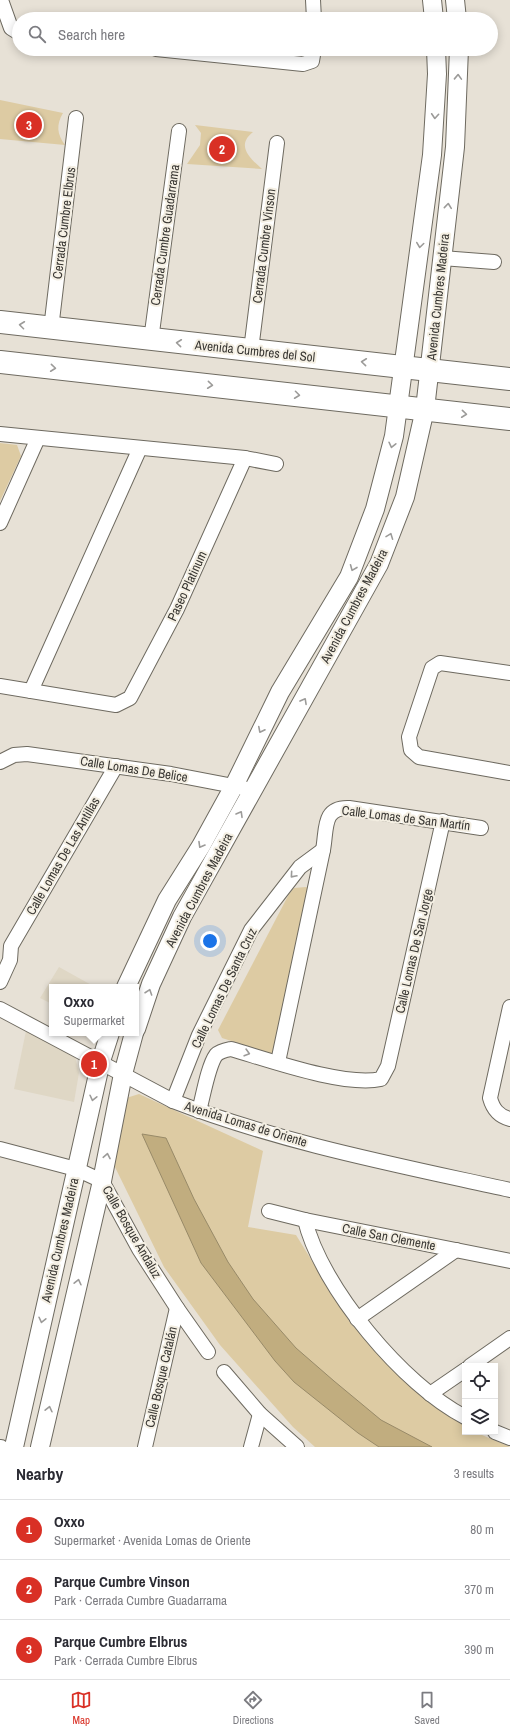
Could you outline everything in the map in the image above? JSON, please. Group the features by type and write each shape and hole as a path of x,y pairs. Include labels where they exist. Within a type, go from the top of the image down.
{"main road":[{"name":"Avenida Cumbres del Sol","path":"0,322 51,329 510,379"},
{"path":"0,362 510,419"}],"street":[{"path":"1,0 12,29"},
{"path":"313,0 314,12"},
{"path":"432,0 433,12"},
{"path":"455,0 456,12"},
{"path":"225,56 303,64 312,56"},
{"name":"Avenida Cumbres Madeira","path":"127,984 167,900 201,846 234,786 280,692 349,577 375,509 385,477 394,436 433,142 437,74 436,56"},
{"name":"Avenida Cumbres Madeira","path":"139,1020 151,984 182,917 254,791 379,564 405,497 425,409 430,370 455,147 459,56"},
{"name":"Cerrada Cumbre Elbrus","path":"51,329 76,118"},
{"name":"Cerrada Cumbre Guadarrama","path":"150,340 179,131"},
{"path":"433,142 455,147"},
{"name":"Cerrada Cumbre Vinson","path":"251,350 277,143"},
{"path":"442,258 494,262"},
{"path":"0,434 245,458 276,464"},
{"path":"0,523 38,438"},
{"path":"0,686 31,691 140,448"},
{"name":"Paseo Platinum","path":"31,691 116,705 130,698 177,610 245,458"},
{"path":"510,673 440,663 432,668 409,737 411,750 419,757 510,774"},
{"name":"Calle Lomas De Belice","path":"0,762 14,754 27,754 116,766 234,786 254,791"},
{"name":"Calle Lomas De Las Antillas","path":"0,982 5,953 116,766"},
{"name":"Calle Lomas de San Martín","path":"324,850 329,816 332,811 339,808 349,808 443,821 481,828"},
{"name":"Calle Lomas De San Jorge","path":"278,1062 342,1079 370,1081 381,1079 388,1066 443,821"},
{"path":"278,1062 324,850"},
{"name":"Calle Lomas De Santa Cruz","path":"173,1101 199,1035 251,930 300,867 324,850"},
{"path":"510,1006 490,1098 493,1107 498,1114 510,1119"},
{"name":"Avenida Lomas de Oriente","path":"0,1009 49,1034"},
{"name":"Avenida Lomas de Oriente","path":"52,1036 173,1101 199,1111 258,1130 344,1153 510,1190"},
{"name":"Avenida Cumbres Madeira","path":"14,1447 76,1169 101,1061 109,1036"},
{"path":"40,1447 102,1181 122,1074 133,1036"},
{"name":"Calle Lomas De Santa Cruz","path":"199,1111 216,1055 223,1050 231,1049 278,1062"},
{"name":"Calle Bosque Andaluz","path":"0,1149 76,1169 102,1181 140,1250 177,1308 208,1352"},
{"name":"Calle San Clemente","path":"269,1211 305,1220 510,1262"},
{"path":"305,1220 308,1234 318,1257 357,1319 390,1357 430,1394 462,1414"},
{"path":"357,1319 456,1250"},
{"name":"Calle Bosque Catalán","path":"145,1447 177,1308"},
{"path":"474,1363 510,1338"},
{"path":"224,1372 260,1414 297,1447"},
{"path":"430,1394 462,1372"},
{"path":"251,1447 260,1414"},
{"path":"498,1433 510,1438"}],"shaded area":[{"path":"0,100 63,113 58,129 60,137 65,145 0,139"},
{"path":"195,125 253,132 245,142 245,147 253,161 262,169 187,164 200,145 201,133"},
{"path":"0,443 17,445 21,456 0,501"},
{"path":"306,887 314,892 275,1055 222,1038 218,1030 289,894 294,888"},
{"path":"59,967 90,984 49,984 49,1002 40,998"},
{"path":"26,1031 75,1056 79,1073 74,1102 14,1089"},
{"path":"139,1094 263,1151 248,1227 296,1235 351,1324 413,1387 462,1423 462,1435 482,1435 510,1447 315,1447 293,1427 220,1345 164,1267 112,1161 123,1099"},
{"path":"142,1134 166,1138 194,1199 228,1262 253,1299 296,1348 381,1420 432,1447 379,1447 358,1433 294,1382 275,1361 201,1263"}],"place":[{"name":"Parque Cumbre Elbrus","path":"29,125"},
{"name":"Parque Cumbre Vinson","path":"222,149"},
{"name":"Oxxo","path":"94,1064"}]}
